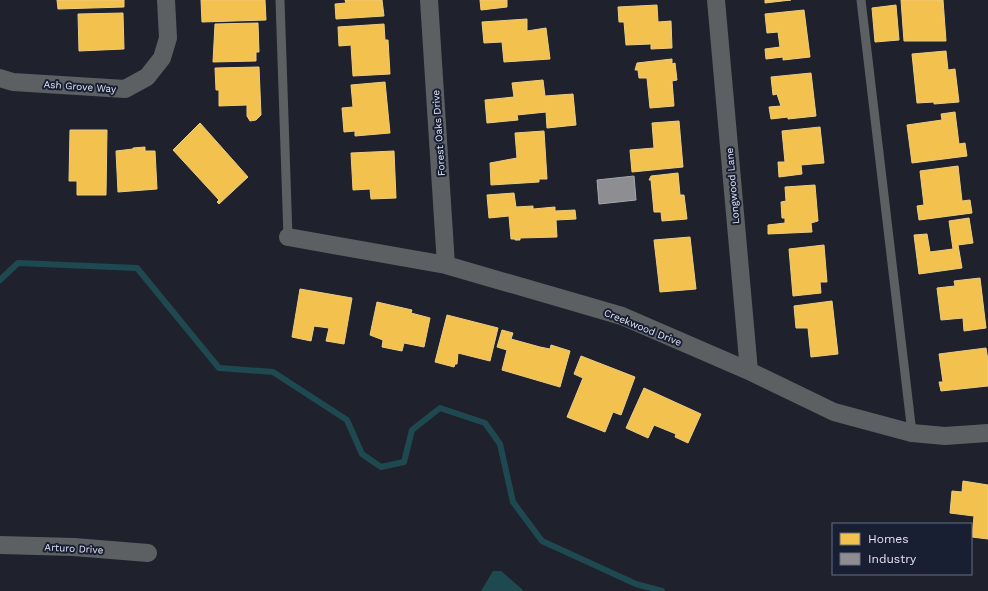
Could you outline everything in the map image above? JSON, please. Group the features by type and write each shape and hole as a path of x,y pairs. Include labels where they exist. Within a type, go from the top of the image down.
{"street":[{"name":"Ash Grove Way","path":"0,78 13,82 125,89 147,77 162,58 168,38 166,0"},
{"name":"Forest Oaks Drive","path":"429,0 446,265"},
{"name":"Longwood Lane","path":"716,0 749,371"},
{"name":"Creekwood Drive","path":"288,237 446,265 622,316 749,371 834,412 912,433 945,436 988,433"},
{"name":"Arturo Drive","path":"0,545 74,547 148,553"}],"lane":[{"path":"280,0 288,237"},
{"path":"861,0 912,433"}],"water":[{"path":"493,571 501,571 524,591 481,591"}],"building: Homes":[{"path":"57,0 124,0 124,7 58,9"},
{"path":"201,0 265,0 266,20 202,22"},
{"path":"345,0 382,0 384,16 336,19 335,4 346,3"},
{"path":"480,0 507,0 507,7 481,10"},
{"path":"765,0 791,0 765,3"},
{"path":"901,0 943,0 946,41 904,41"},
{"path":"657,5 658,22 671,21 672,48 651,49 651,44 626,45 624,22 619,22 618,7"},
{"path":"896,5 899,40 875,42 872,8"},
{"path":"804,10 810,57 783,60 783,57 766,59 765,49 780,47 778,32 767,33 765,14"},
{"path":"123,13 124,49 79,51 78,14"},
{"path":"527,19 527,31 546,28 550,59 504,62 502,42 484,43 482,22"},
{"path":"258,23 259,52 256,52 256,61 213,62 215,24"},
{"path":"384,24 385,40 388,40 390,74 353,76 351,45 339,46 338,27"},
{"path":"946,51 948,70 955,69 959,102 934,104 934,102 917,103 912,54"},
{"path":"672,59 672,64 675,63 677,80 672,81 674,106 650,108 647,78 639,78 638,70 635,70 637,63"},
{"path":"259,67 261,115 256,120 250,121 247,116 247,105 219,106 219,90 216,90 215,68"},
{"path":"811,73 816,116 771,119 769,107 781,106 777,94 773,95 771,77"},
{"path":"543,80 545,96 573,94 576,125 547,128 546,112 517,115 518,120 487,123 485,100 514,97 512,83"},
{"path":"385,82 390,133 355,136 355,131 344,132 342,108 353,107 351,85"},
{"path":"955,112 959,144 965,143 967,156 912,163 907,125 942,120 941,114"},
{"path":"679,121 683,167 632,172 630,150 654,148 652,123"},
{"path":"200,123 248,177 219,204 217,202 219,200 173,150"},
{"path":"820,127 824,163 801,165 802,174 779,177 778,162 785,162 782,131"},
{"path":"70,130 107,130 106,195 77,195 77,181 69,181"},
{"path":"544,131 547,179 539,179 539,182 491,185 490,163 517,158 515,133"},
{"path":"145,147 145,151 155,151 157,189 118,192 116,151"},
{"path":"394,151 396,198 371,199 370,189 353,190 351,153"},
{"path":"958,166 962,201 970,200 972,213 919,220 917,206 924,205 920,171"},
{"path":"678,173 680,195 684,195 687,219 662,221 661,212 654,212 651,180 649,180 651,176"},
{"path":"815,185 818,221 811,223 812,232 768,234 768,225 785,223 785,218 782,218 781,202 786,201 785,187"},
{"path":"514,193 516,207 533,206 533,209 555,207 555,211 575,210 576,219 556,220 557,237 520,238 520,240 511,239 509,216 489,218 487,195"},
{"path":"969,218 973,243 958,245 962,268 919,274 914,235 927,234 930,252 953,249 949,221"},
{"path":"690,237 696,289 660,292 654,240"},
{"path":"824,245 827,282 820,282 821,293 793,296 789,249"},
{"path":"980,278 986,328 964,331 963,318 941,320 937,288 955,286 954,281"},
{"path":"300,289 352,298 344,344 326,341 329,328 314,326 311,341 292,337"},
{"path":"832,301 838,354 811,357 808,328 796,328 794,306"},
{"path":"377,302 412,310 411,313 430,318 424,347 404,343 402,351 382,347 383,340 370,335"},
{"path":"447,315 498,328 490,361 458,353 457,364 455,364 454,367 435,362"},
{"path":"502,330 513,333 511,339 550,349 551,345 570,351 560,387 502,370 507,350 497,347"},
{"path":"986,348 988,360 988,386 941,391 939,382 943,382 939,354"},
{"path":"581,356 635,377 621,415 613,412 605,432 567,417 583,378 574,374"},
{"path":"644,388 701,414 688,443 675,437 676,434 654,425 648,438 626,428"},
{"path":"963,481 988,485 988,539 972,537 974,516 950,513 952,491 962,492"}],"building: Industry":[{"path":"634,176 636,200 599,204 597,180"}],"waterway":[{"path":"0,280 18,263 137,268 219,368 273,372 347,420 362,454 381,467 404,462 412,430 440,408 485,423 500,444 513,502 542,541 636,584 662,591"}]}
